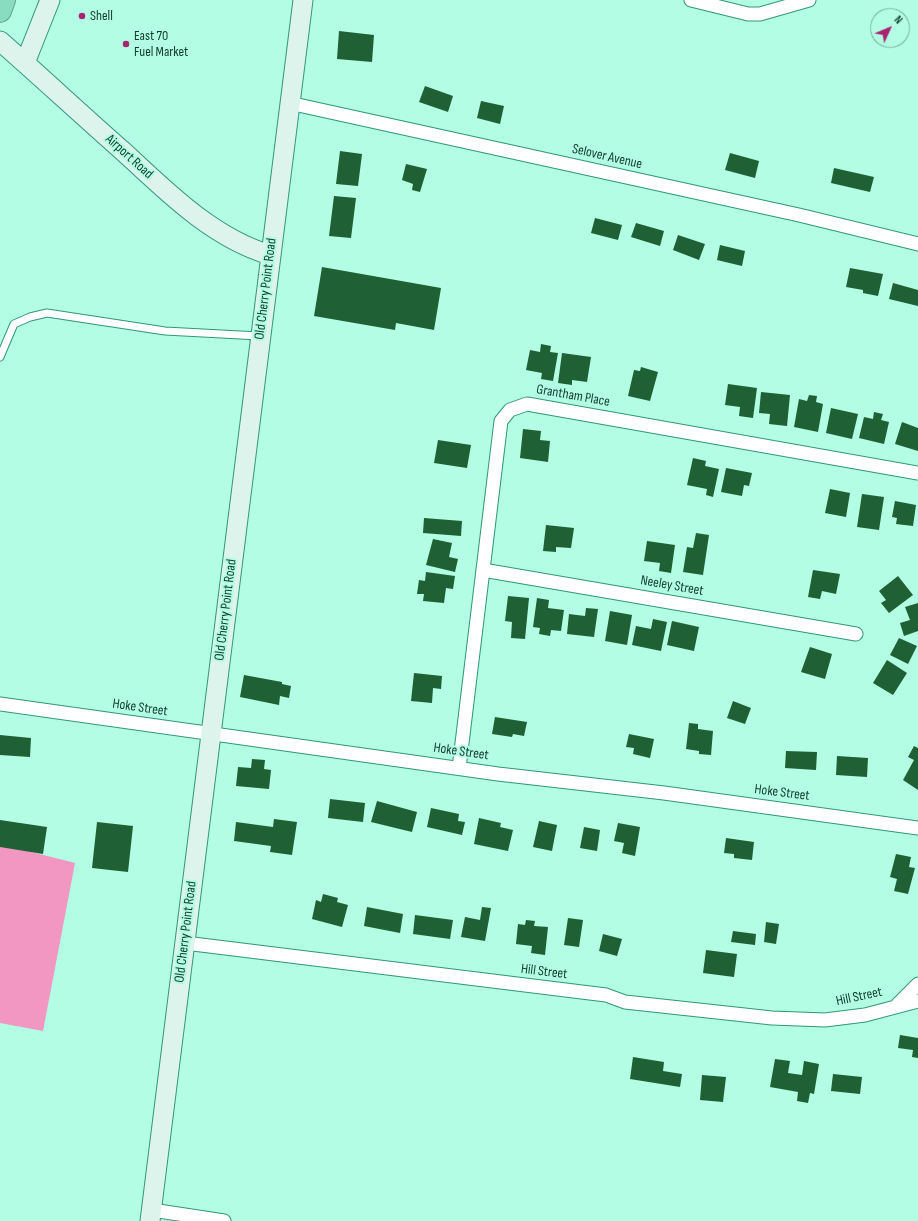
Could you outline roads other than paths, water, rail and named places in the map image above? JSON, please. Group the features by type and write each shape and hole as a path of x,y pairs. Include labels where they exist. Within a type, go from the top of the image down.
{"highway":[{"path":"0,11 4,0"}],"street":[{"path":"25,63 50,0"},
{"name":"Old Cherry Point Road","path":"151,1215 259,336 302,0"},
{"path":"691,0 748,14 760,14 809,0"},
{"name":"Airport Road","path":"0,42 154,179 206,223 242,245 270,255"},
{"name":"Selover Avenue","path":"289,103 799,215 918,244"},
{"name":"Grantham Place","path":"459,768 501,421 510,410 527,404 918,473"},
{"name":"Neeley Street","path":"483,570 856,634"},
{"name":"Hoke Street","path":"0,704 211,735 459,768 813,812 918,828"},
{"name":"Hill Street","path":"185,943 606,995 625,1002 772,1018 840,1019 918,1001"},
{"path":"897,1005 918,984"},
{"path":"151,1215 224,1221"}],"lane":[{"path":"0,357 14,324 30,316 47,314 165,331 259,336"}],"place":[{"name":"Shell","path":"82,16"},
{"name":"East 70 Fuel Market","path":"126,44"}]}
